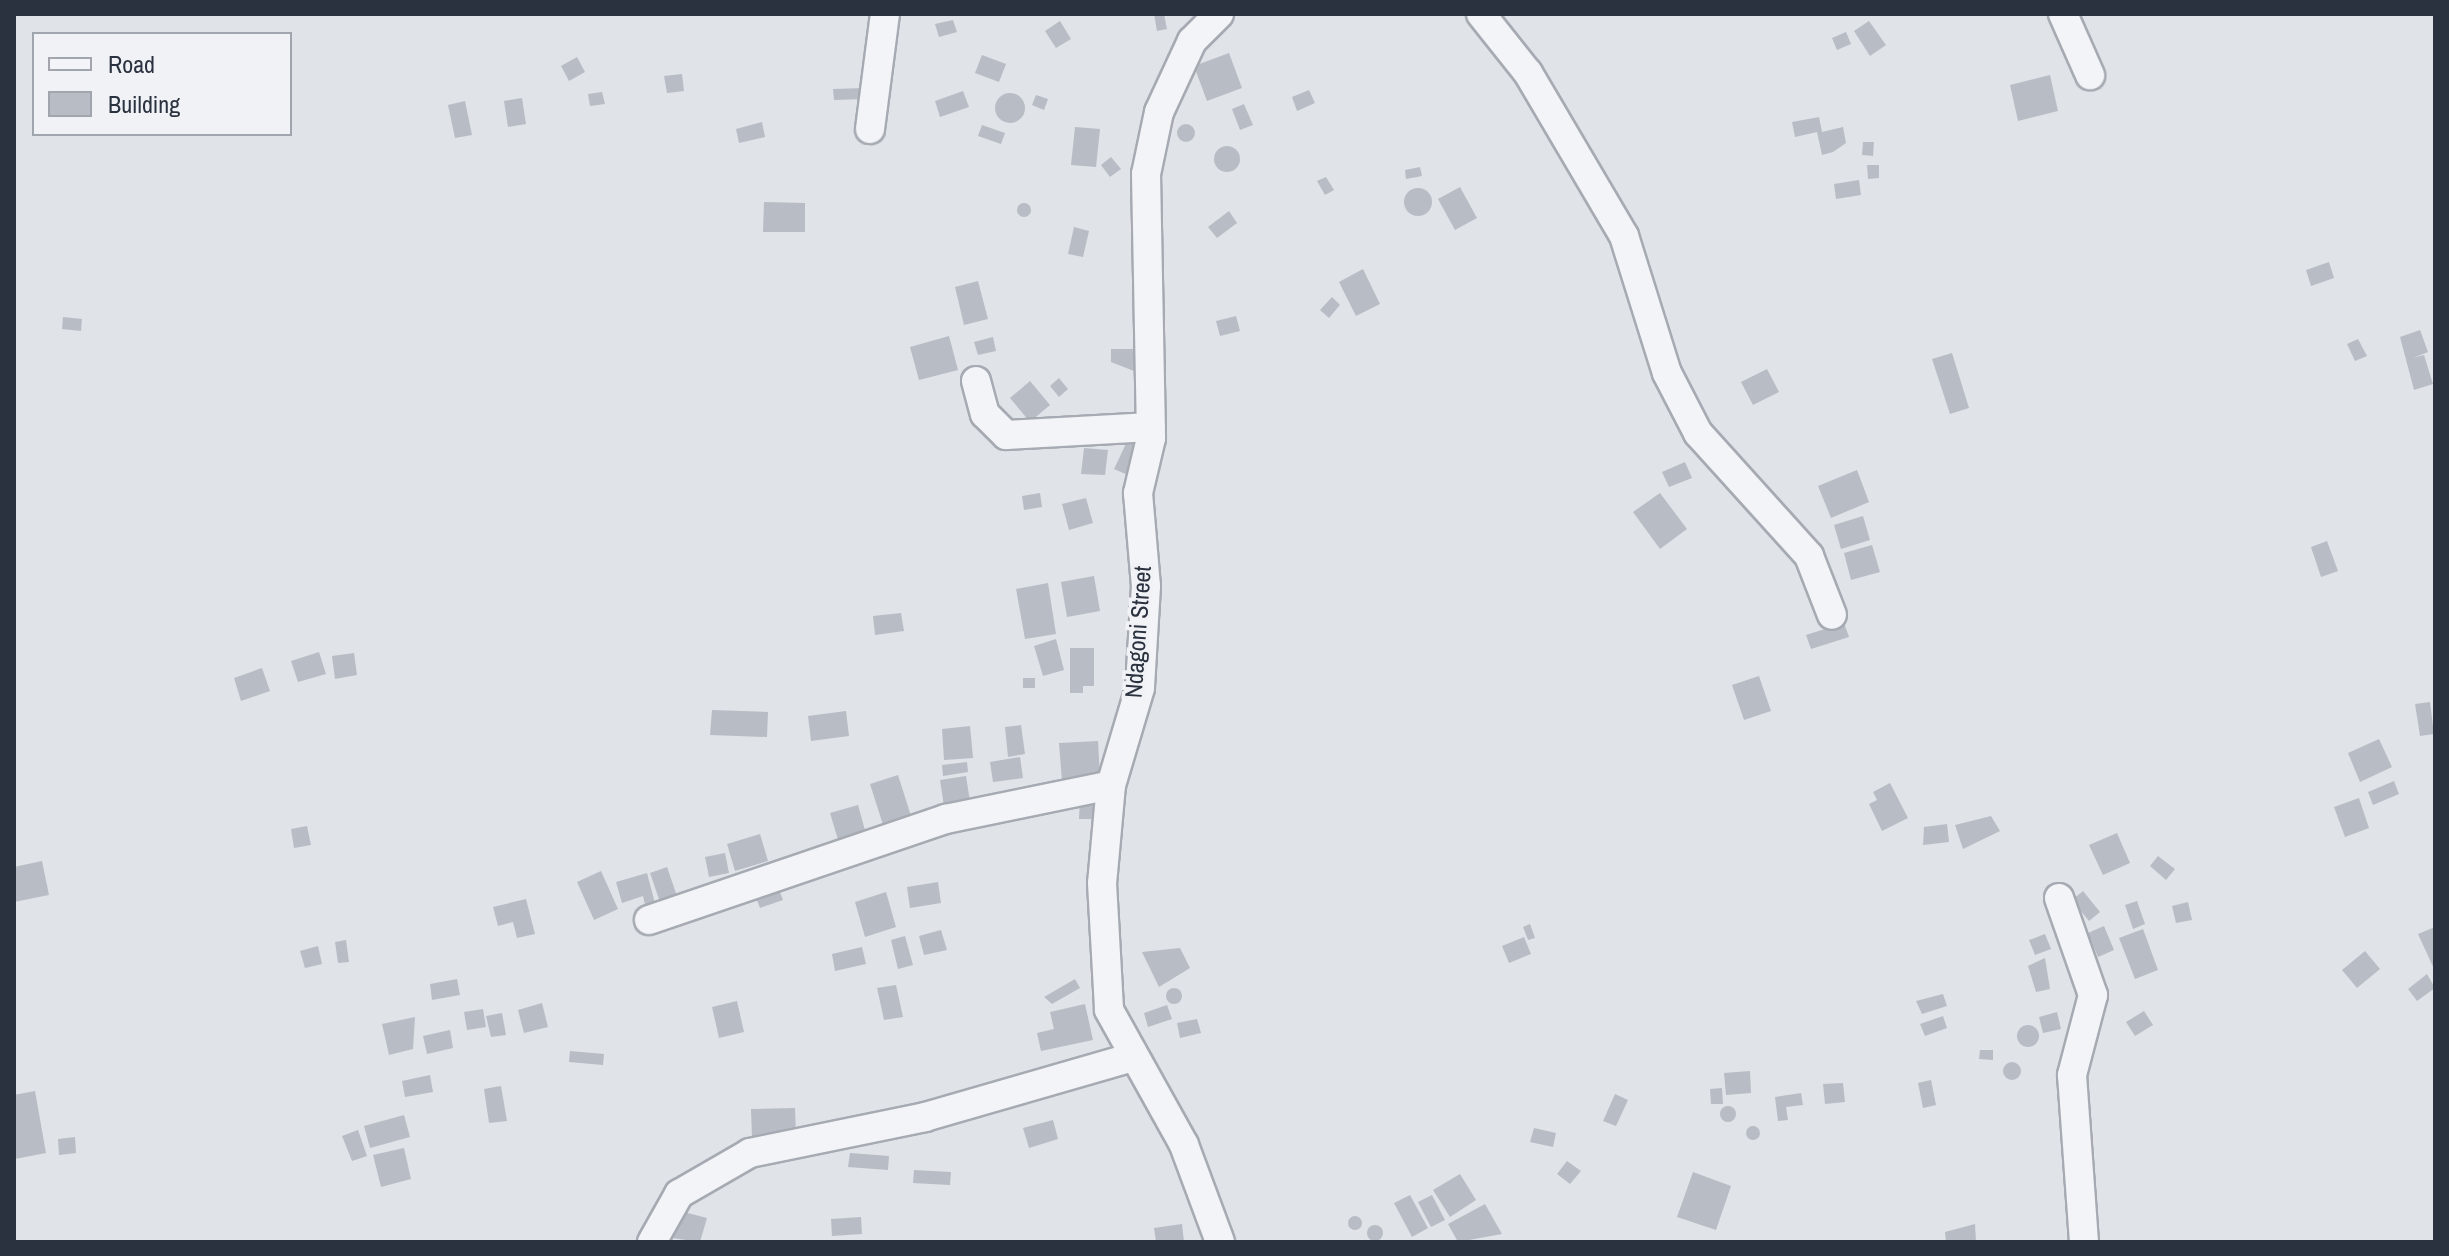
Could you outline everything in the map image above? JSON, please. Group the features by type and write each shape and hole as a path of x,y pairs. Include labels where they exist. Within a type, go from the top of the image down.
{"street":[{"path":"870,129 885,14"},
{"name":"Ndagoni Street","path":"1219,14 1192,41 1159,112 1146,174 1151,427 1138,493 1146,586 1140,688 1111,785 1103,976 1129,1058 1184,1145 1220,1242"},
{"path":"1481,14 1528,73 1624,236 1667,373 1698,433 1809,556 1832,615"},
{"path":"2063,14 2090,75"},
{"path":"976,381 985,414 1006,435 1151,427"},
{"path":"649,920 946,819 1111,785"},
{"path":"2059,898 2093,995 2072,1075 2084,1242"},
{"path":"652,1242 679,1194 750,1153 925,1117 1129,1058"}],"building":[{"path":"1154,14 1164,14 1167,29 1157,31"},
{"path":"953,20 957,32 939,37 935,24"},
{"path":"1060,21 1071,39 1056,48 1045,31"},
{"path":"1869,21 1886,45 1870,56 1854,31"},
{"path":"1846,32 1851,44 1837,50 1832,38"},
{"path":"1229,53 1242,88 1207,101 1194,66"},
{"path":"982,55 1006,64 999,82 975,73"},
{"path":"577,57 585,72 569,81 561,66"},
{"path":"682,74 684,91 667,93 664,76"},
{"path":"2050,75 2058,111 2018,121 2010,85"},
{"path":"865,88 865,99 834,100 833,89"},
{"path":"1309,90 1315,103 1297,111 1292,97"},
{"path":"963,91 969,107 940,117 935,101"},
{"path":"602,92 605,104 590,106 588,94"},
{"path":"1010,93 1016,94 1024,102 1024,114 1016,122 1010,123 1004,122 996,114 995,108 996,102 1004,94"},
{"path":"1036,95 1048,99 1044,110 1032,105"},
{"path":"522,98 526,124 508,127 504,101"},
{"path":"465,101 472,135 455,138 448,105"},
{"path":"1244,104 1253,125 1240,130 1232,109"},
{"path":"1819,117 1822,132 1843,127 1846,143 1822,155 1817,132 1795,137 1792,122"},
{"path":"762,122 765,137 739,143 736,129"},
{"path":"1186,124 1195,133 1186,142 1177,133"},
{"path":"982,125 1005,133 1001,144 978,136"},
{"path":"1075,127 1100,129 1096,167 1071,165"},
{"path":"1863,142 1874,142 1873,156 1862,155"},
{"path":"1227,146 1236,150 1240,159 1236,168 1227,172 1218,168 1214,159 1218,150"},
{"path":"1111,157 1121,169 1110,177 1101,165"},
{"path":"1867,165 1879,165 1879,178 1868,179"},
{"path":"1420,167 1422,176 1406,179 1405,170"},
{"path":"1326,177 1334,190 1325,195 1317,181"},
{"path":"1859,180 1861,195 1836,199 1834,184"},
{"path":"1460,187 1477,218 1455,230 1438,199"},
{"path":"1418,188 1428,192 1432,202 1428,212 1418,216 1408,212 1404,202 1408,192"},
{"path":"764,202 805,203 805,232 763,232"},
{"path":"1024,203 1031,210 1024,217 1017,210"},
{"path":"1229,211 1237,223 1217,238 1208,227"},
{"path":"1074,227 1089,231 1083,257 1068,254"},
{"path":"2329,262 2334,278 2311,286 2306,270"},
{"path":"1363,269 1380,304 1356,316 1339,282"},
{"path":"978,281 988,319 964,325 955,287"},
{"path":"1332,297 1340,305 1329,318 1320,310"},
{"path":"1236,316 1240,331 1220,336 1216,321"},
{"path":"63,317 82,319 81,331 62,329"},
{"path":"2420,330 2428,352 2413,358 2424,355 2433,384 2414,390 2400,337"},
{"path":"949,336 958,370 919,380 910,347"},
{"path":"993,337 996,351 978,355 974,342"},
{"path":"2358,339 2367,356 2355,361 2347,344"},
{"path":"1111,349 1134,349 1134,371 1111,362"},
{"path":"1952,353 1969,408 1950,414 1932,359"},
{"path":"1767,369 1779,392 1753,405 1741,382"},
{"path":"1059,378 1068,389 1059,397 1050,386"},
{"path":"1030,381 1050,405 1030,422 1010,398"},
{"path":"1131,433 1147,441 1130,476 1114,469"},
{"path":"1084,448 1108,450 1105,475 1081,474"},
{"path":"1685,462 1692,478 1669,487 1662,472"},
{"path":"1857,470 1869,502 1831,518 1818,486"},
{"path":"1040,493 1042,507 1024,510 1022,496"},
{"path":"1660,493 1687,529 1660,549 1633,512"},
{"path":"1086,498 1093,523 1069,530 1062,504"},
{"path":"1863,516 1870,540 1841,549 1834,525"},
{"path":"2327,541 2338,571 2321,577 2311,547"},
{"path":"1872,545 1880,572 1851,580 1844,553"},
{"path":"1094,576 1100,611 1067,617 1061,582"},
{"path":"1048,583 1056,634 1025,639 1016,589"},
{"path":"901,613 904,631 875,635 873,616"},
{"path":"1844,623 1849,637 1811,649 1806,635"},
{"path":"1056,639 1064,670 1043,676 1034,646"},
{"path":"1070,648 1094,648 1094,686 1083,686 1083,693 1070,693"},
{"path":"319,652 326,674 298,682 291,661"},
{"path":"354,653 357,675 335,679 332,656"},
{"path":"262,668 270,691 241,701 234,678"},
{"path":"1759,676 1771,711 1744,720 1732,685"},
{"path":"1023,678 1035,678 1035,688 1023,688"},
{"path":"2430,702 2434,734 2420,736 2415,704"},
{"path":"712,710 768,712 767,737 710,735"},
{"path":"846,711 849,736 811,741 808,716"},
{"path":"1021,725 1025,754 1008,757 1005,727"},
{"path":"970,726 973,758 944,760 942,729"},
{"path":"2379,739 2392,767 2360,782 2348,753"},
{"path":"1098,741 1100,778 1062,781 1059,743"},
{"path":"1020,757 1023,778 993,782 990,762"},
{"path":"967,762 968,772 943,776 942,765"},
{"path":"898,775 912,819 884,828 870,784"},
{"path":"966,776 971,808 945,813 940,780"},
{"path":"2394,781 2399,794 2373,805 2368,792"},
{"path":"1890,783 1908,818 1882,831 1869,804 1877,800 1873,792"},
{"path":"1080,797 1101,797 1101,819 1079,819"},
{"path":"2359,798 2369,828 2345,837 2334,807"},
{"path":"858,805 866,834 839,843 830,813"},
{"path":"1991,816 2000,831 1963,849 1955,825"},
{"path":"1947,824 1949,842 1923,845 1924,827"},
{"path":"307,826 311,845 294,848 291,829"},
{"path":"2117,833 2130,863 2103,875 2089,845"},
{"path":"760,834 768,861 735,871 727,844"},
{"path":"725,853 729,873 709,877 705,857"},
{"path":"2158,856 2175,869 2166,880 2150,866"},
{"path":"42,861 49,895 14,902 14,867"},
{"path":"667,867 678,899 661,905 650,873"},
{"path":"601,871 618,909 594,920 577,882"},
{"path":"647,873 656,907 646,909 643,896 622,903 616,882"},
{"path":"938,882 941,903 910,908 907,887"},
{"path":"778,887 783,900 760,908 755,895"},
{"path":"2083,891 2100,912 2089,921 2072,900"},
{"path":"886,892 896,927 865,937 855,902"},
{"path":"526,899 535,934 517,938 513,922 498,926 493,907"},
{"path":"2137,901 2145,924 2133,929 2125,905"},
{"path":"2188,902 2192,920 2176,923 2172,906"},
{"path":"1530,924 1535,938 1528,940 1523,927"},
{"path":"2104,926 2114,950 2098,957 2088,933"},
{"path":"2435,927 2435,971 2418,934"},
{"path":"2143,929 2158,970 2135,979 2119,938"},
{"path":"941,930 947,950 924,955 919,936"},
{"path":"2045,934 2051,949 2035,955 2029,940"},
{"path":"905,936 913,965 898,969 891,940"},
{"path":"1524,937 1531,954 1509,963 1502,946"},
{"path":"346,940 349,962 338,963 335,942"},
{"path":"318,946 322,964 305,968 300,951"},
{"path":"862,947 866,964 835,971 832,954"},
{"path":"1180,948 1190,968 1159,987 1142,952"},
{"path":"2365,951 2380,969 2357,988 2342,970"},
{"path":"2045,958 2050,989 2036,992 2028,966"},
{"path":"2427,974 2435,988 2417,1001 2408,989"},
{"path":"457,979 460,995 432,1000 430,984"},
{"path":"1075,979 1080,988 1052,1004 1044,997"},
{"path":"896,985 903,1017 884,1020 877,988"},
{"path":"1174,988 1180,990 1180,1002 1174,1004 1168,1002 1166,996 1168,990"},
{"path":"1943,994 1947,1006 1922,1014 1916,1001"},
{"path":"737,1001 744,1032 719,1038 712,1007"},
{"path":"542,1003 548,1027 524,1033 518,1010"},
{"path":"1085,1004 1093,1040 1041,1051 1037,1033 1054,1029 1050,1012"},
{"path":"1167,1005 1172,1019 1148,1027 1144,1013"},
{"path":"483,1009 486,1027 467,1030 464,1012"},
{"path":"2144,1011 2153,1025 2135,1036 2126,1022"},
{"path":"2057,1012 2061,1029 2043,1033 2039,1017"},
{"path":"502,1013 506,1035 491,1037 486,1016"},
{"path":"1943,1016 1947,1028 1925,1036 1920,1024"},
{"path":"415,1017 413,1049 389,1055 382,1024"},
{"path":"1197,1019 1201,1033 1180,1038 1177,1023"},
{"path":"2028,1025 2036,1028 2039,1036 2036,1044 2028,1047 2020,1044 2017,1036 2020,1028"},
{"path":"450,1030 453,1048 427,1054 423,1036"},
{"path":"1980,1050 1993,1050 1993,1060 1979,1059"},
{"path":"570,1051 604,1054 603,1065 569,1062"},
{"path":"2012,1062 2021,1071 2012,1080 2003,1071"},
{"path":"1750,1071 1751,1093 1726,1095 1724,1073"},
{"path":"430,1075 433,1092 405,1097 402,1081"},
{"path":"1931,1080 1936,1105 1923,1108 1918,1083"},
{"path":"1843,1083 1845,1102 1825,1104 1823,1084"},
{"path":"501,1086 507,1121 489,1123 484,1089"},
{"path":"1722,1088 1723,1104 1711,1104 1710,1089"},
{"path":"35,1091 46,1153 15,1159 14,1095"},
{"path":"1801,1093 1803,1105 1786,1107 1788,1120 1778,1121 1775,1097"},
{"path":"1615,1094 1628,1100 1616,1126 1603,1121"},
{"path":"1725,1106 1731,1106 1736,1114 1734,1120 1725,1122 1720,1117 1720,1111"},
{"path":"795,1108 796,1136 752,1137 751,1109"},
{"path":"404,1115 410,1137 370,1148 364,1126"},
{"path":"1053,1120 1058,1139 1029,1148 1023,1128"},
{"path":"1753,1126 1760,1133 1753,1140 1746,1133"},
{"path":"1534,1128 1556,1133 1553,1147 1530,1142"},
{"path":"358,1130 367,1156 352,1161 342,1136"},
{"path":"75,1137 76,1153 59,1155 58,1139"},
{"path":"404,1148 411,1179 381,1187 373,1155"},
{"path":"850,1153 889,1156 888,1170 848,1167"},
{"path":"1567,1161 1581,1171 1570,1184 1557,1174"},
{"path":"914,1170 951,1172 950,1185 913,1183"},
{"path":"1693,1172 1731,1186 1716,1230 1677,1217"},
{"path":"1460,1174 1476,1200 1450,1217 1433,1190"},
{"path":"1410,1195 1428,1228 1412,1237 1394,1203"},
{"path":"1432,1195 1445,1220 1431,1227 1418,1202"},
{"path":"1485,1204 1502,1234 1458,1242 1448,1224"},
{"path":"680,1211 707,1218 700,1242 672,1238"},
{"path":"1355,1216 1362,1223 1355,1230 1348,1223"},
{"path":"861,1217 862,1234 832,1236 831,1219"},
{"path":"1182,1224 1184,1242 1156,1242 1154,1228"},
{"path":"1975,1224 1976,1242 1946,1242 1945,1232"},
{"path":"1375,1225 1381,1227 1381,1239 1375,1241 1369,1239 1367,1233 1369,1227"}]}
